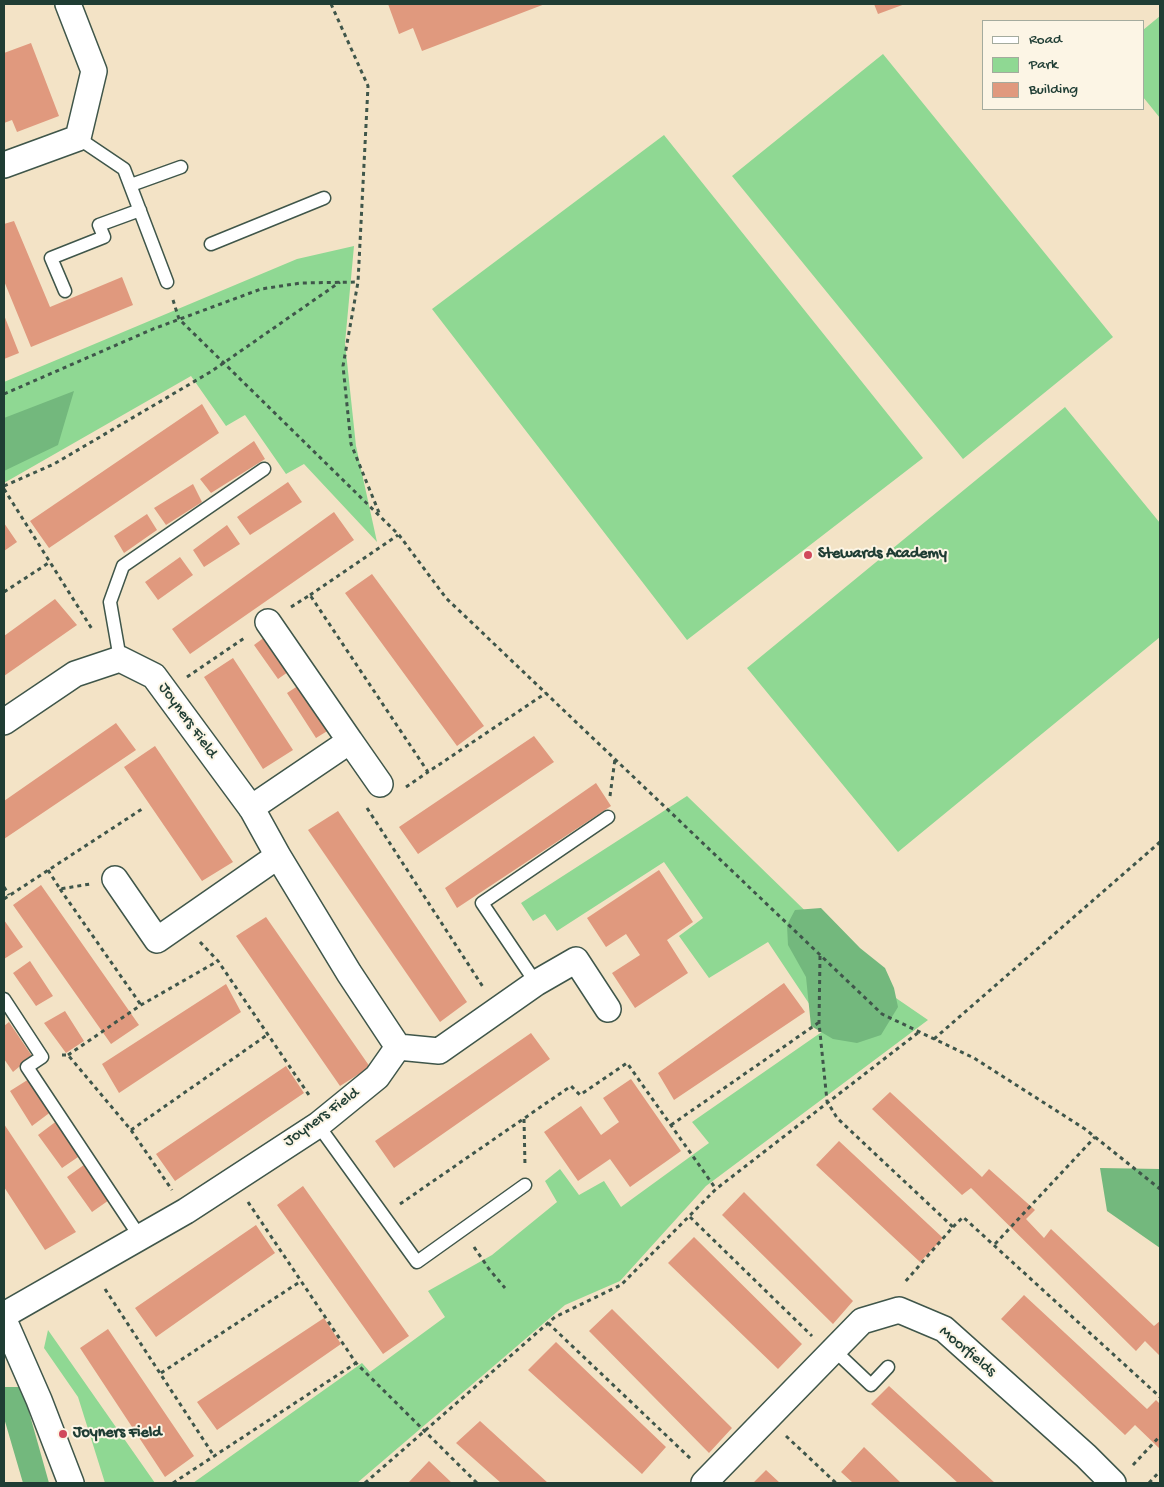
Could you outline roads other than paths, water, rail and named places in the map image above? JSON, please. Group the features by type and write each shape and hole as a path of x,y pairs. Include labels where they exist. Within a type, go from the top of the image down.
{"street":[{"path":"4,165 78,138 94,70 68,4"},
{"path":"268,622 380,784"},
{"path":"4,722 75,674 116,660"},
{"name":"Joyners Field","path":"4,1315 186,1211 322,1122 377,1077 398,1047 349,973 251,808 154,676 116,660"},
{"path":"251,808 350,741"},
{"path":"115,879 157,940 278,856"},
{"path":"398,1047 439,1051 536,983 576,960 608,1009"},
{"name":"Moorfields","path":"707,1480 862,1321 899,1310 944,1329 1086,1456 1120,1477"},
{"path":"4,1320 39,1400 71,1483"}],"lane":[{"path":"78,138 124,169 167,282"},
{"path":"130,185 181,167"},
{"path":"211,244 324,198"},
{"path":"64,291 51,258 104,237 99,224 140,210"},
{"path":"116,660 110,602 123,566 264,469"},
{"path":"536,983 482,903 608,817"},
{"path":"4,999 42,1057 27,1067 140,1236"},
{"path":"322,1122 417,1262 525,1185"},
{"path":"832,1352 871,1385 888,1367"}],"place":[{"name":"Stewards Academy","path":"808,555"},
{"name":"Joyners Field","path":"63,1434"}]}
